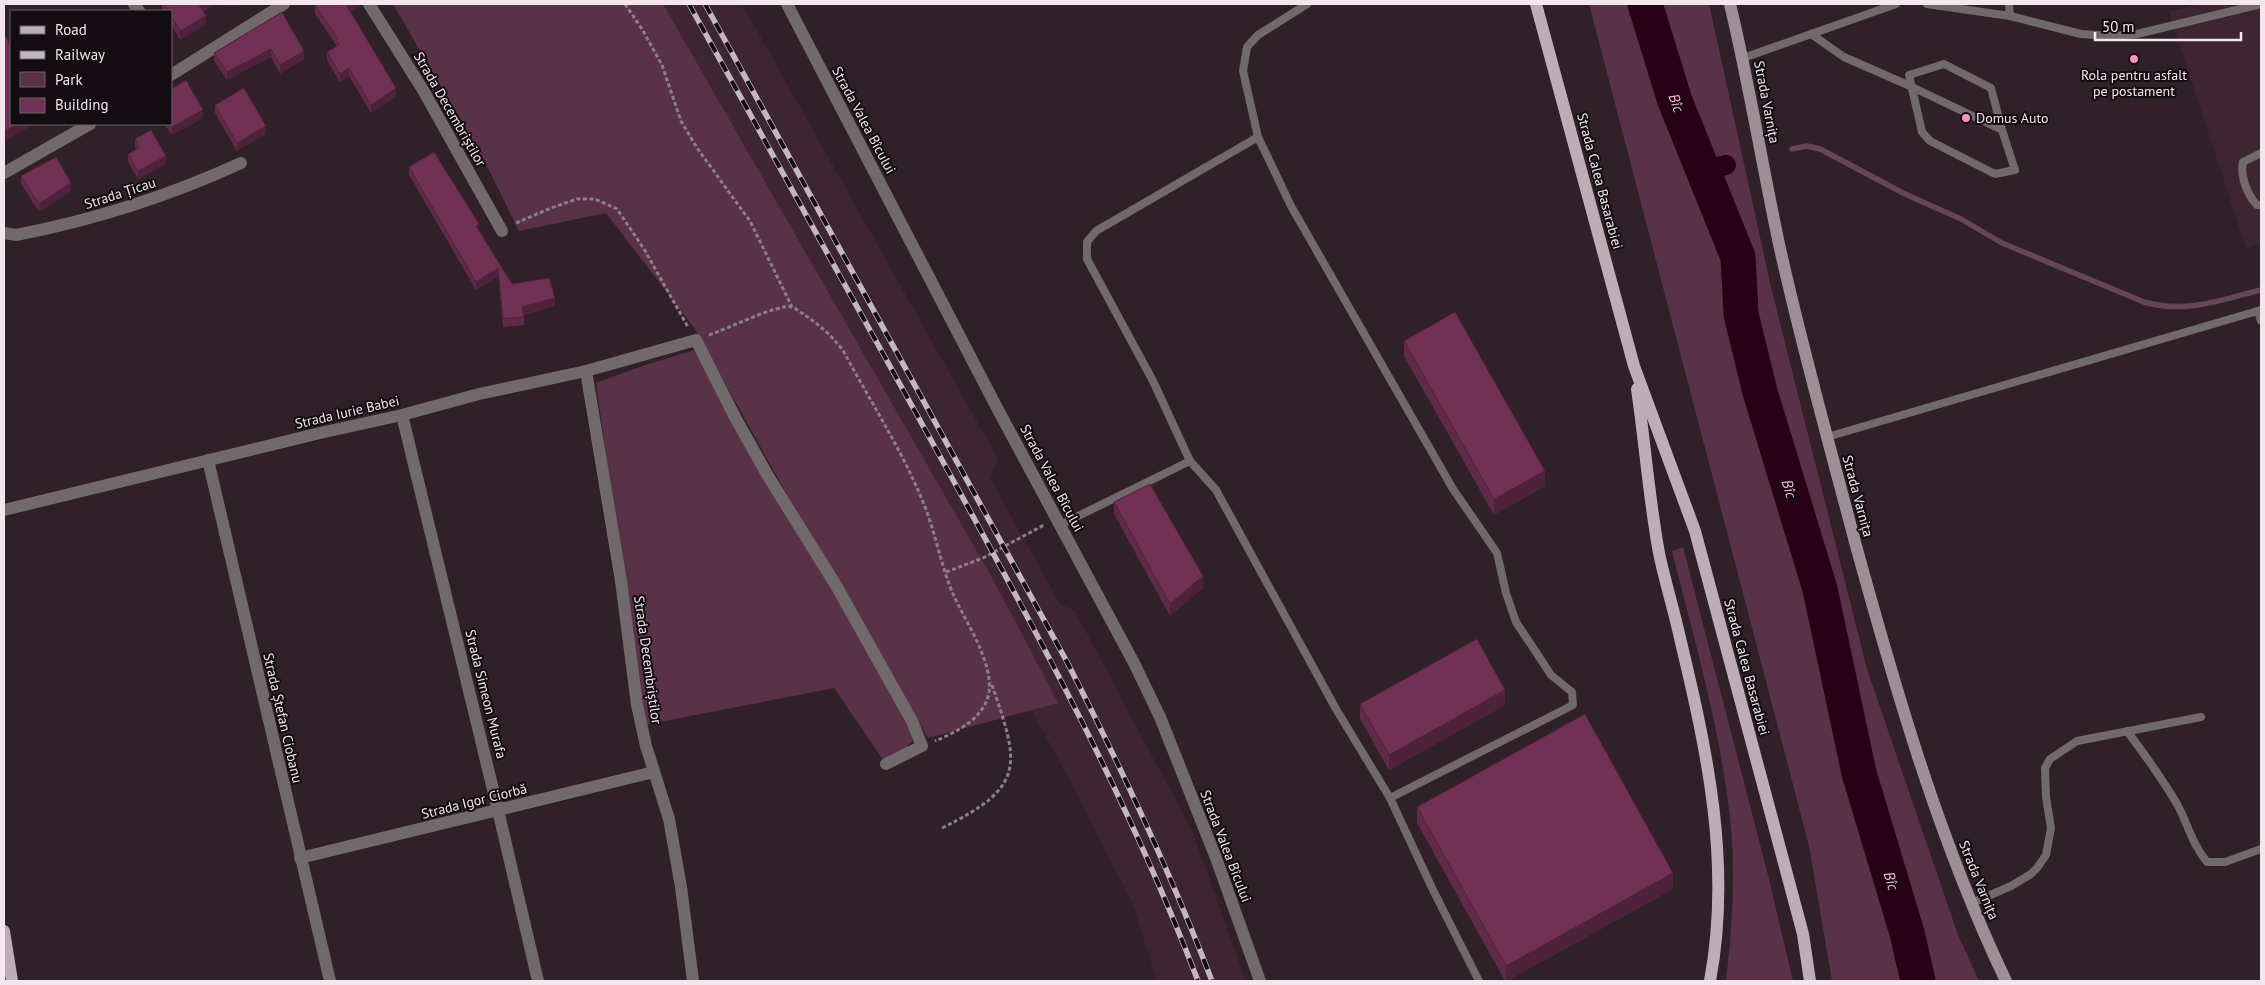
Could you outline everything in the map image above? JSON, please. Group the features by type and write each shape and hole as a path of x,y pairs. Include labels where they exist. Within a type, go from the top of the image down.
{"main road":[{"name":"Strada Calea Basarabiei","path":"1536,4 1634,366 1695,531 1803,934 1810,981"},
{"name":"Strada Calea Basarabiei","path":"1634,366 1659,553 1697,712 1710,776 1720,864 1710,981"},
{"path":"4,931 12,981"}],"street":[{"path":"173,71 284,4"},
{"name":"Strada Decembriștilor","path":"369,4 423,90 502,231"},
{"name":"Strada Valea Bîcului","path":"787,4 1134,663 1160,716 1216,858 1260,981"},
{"name":"Strada Varnița","path":"1730,4 1743,58 1779,245 1827,437 1890,668 1945,836 2006,981"},
{"path":"4,173 88,125"},
{"name":"Strada Țicau","path":"4,233 16,235 111,213 193,185 241,163"},
{"path":"696,340 759,460 837,587 912,721 922,746 886,764"},
{"name":"Strada Iurie Babei","path":"4,510 402,415 479,394 586,371 696,340"},
{"name":"Strada Decembriștilor","path":"586,371 622,581 637,705 654,772 669,818 681,887 692,981"},
{"name":"Strada Simeon Murafa","path":"402,415 538,981"},
{"name":"Strada Ștefan Ciobanu","path":"208,460 330,981"},
{"name":"Strada Igor Ciorbă","path":"300,858 654,772"}],"lane":[{"path":"1307,4 1258,34 1247,47 1243,71 1258,138 1291,206 1453,489 1497,552 1506,594 1516,622 1551,675 1572,692 1573,705 1390,798"},
{"path":"1743,58 1896,4"},
{"path":"1927,4 2010,16 2080,34 2111,36 2137,34 2261,4"},
{"path":"2009,4 2010,16"},
{"path":"1811,34 1844,57 2002,130"},
{"path":"1944,64 1991,88 2002,130 2015,170 1996,174 1930,141 1922,132 1909,75 1944,64"},
{"path":"1258,138 1096,231 1087,242 1086,260 1153,381 1190,461 1216,490 1336,709 1390,798 1433,890 1479,981"},
{"path":"2261,153 2243,162 2241,170 2251,199 2256,205 2261,205"},
{"path":"1827,437 2260,310 2261,321"},
{"path":"1059,522 1190,461"},
{"path":"1972,903 2011,886 2031,874 2038,868 2046,855 2051,828 2046,797 2045,768 2050,759 2077,740 2202,717"},
{"path":"2127,731 2158,772 2178,806 2196,848 2207,862 2225,862 2261,849"}],"path":[{"path":"624,4 642,29 662,65 681,121 697,148 750,221 792,307"},
{"path":"502,231 529,216 577,199 595,199 616,208 644,249 696,340 756,316 783,307 792,307 818,322 844,352 900,455 925,507 952,592 972,632 990,679 1011,748 1011,768 1003,785 980,807 942,828"},
{"path":"946,572 983,558 1011,541 1059,522"},
{"path":"922,746 952,734 968,724 980,712 989,694 990,679"}],"shaded area":[{"path":"640,4 742,4 998,459 990,478 1060,604 1075,611 1192,831 1246,981 1157,981 1132,902 1072,785 802,285"},
{"path":"2199,4 2261,4 2261,243 2246,248 2169,12"}],"green space":[{"path":"393,4 663,4 995,583 1058,703 928,738 796,511 695,329 606,213 519,231 486,164"},
{"path":"1589,4 1709,4 1771,287 1867,669 1958,935 1979,981 1832,981 1809,846"},
{"path":"695,350 907,718 913,740 906,748 884,761 834,688 644,725 596,383 645,365"},
{"path":"1683,547 1768,875 1793,981 1726,981 1732,900 1732,838 1720,750 1672,551"}],"building":[{"path":"164,4 201,4 199,5 206,16 180,31 172,18 172,10 168,10"},
{"path":"352,4 347,6 396,88 371,105 349,68 340,74 327,52 339,45 336,40 338,39 315,5"},
{"path":"282,12 304,51 280,65 271,49 227,72 214,53"},
{"path":"6,36 10,46 10,125 15,125 4,132 4,37"},
{"path":"186,80 203,110 172,127 171,125 172,88"},
{"path":"244,88 266,126 237,143 215,105"},
{"path":"151,130 166,156 138,171 128,154 139,148 135,139"},
{"path":"434,152 479,224 476,226 512,284 549,278 555,298 522,307 524,317 503,319 498,268 476,282 409,167"},
{"path":"56,157 71,183 39,204 21,176"},
{"path":"1455,312 1545,471 1494,499 1404,341"},
{"path":"1150,484 1203,576 1170,604 1114,502"},
{"path":"1477,639 1505,690 1389,755 1360,704"},
{"path":"1585,714 1673,873 1506,966 1417,807"}],"waterway":[{"name":"Bîc","path":"1645,4 1675,101 1738,257 1741,314 1760,392 1820,589 1859,773 1907,933 1918,981"},
{"path":"1792,149 1807,146 1820,149 1905,194 1961,219 2002,243 2144,302 2175,307 2189,306 2261,290"},
{"path":"1704,170 1726,165"}],"railway":[{"path":"689,4 1049,657 1143,849 1198,981"},
{"path":"705,4 1066,660 1144,819 1212,981"}],"place":[{"name":"Rola pentru asfalt pe postament","path":"2134,59"},
{"name":"Domus Auto","path":"1966,118"}]}
